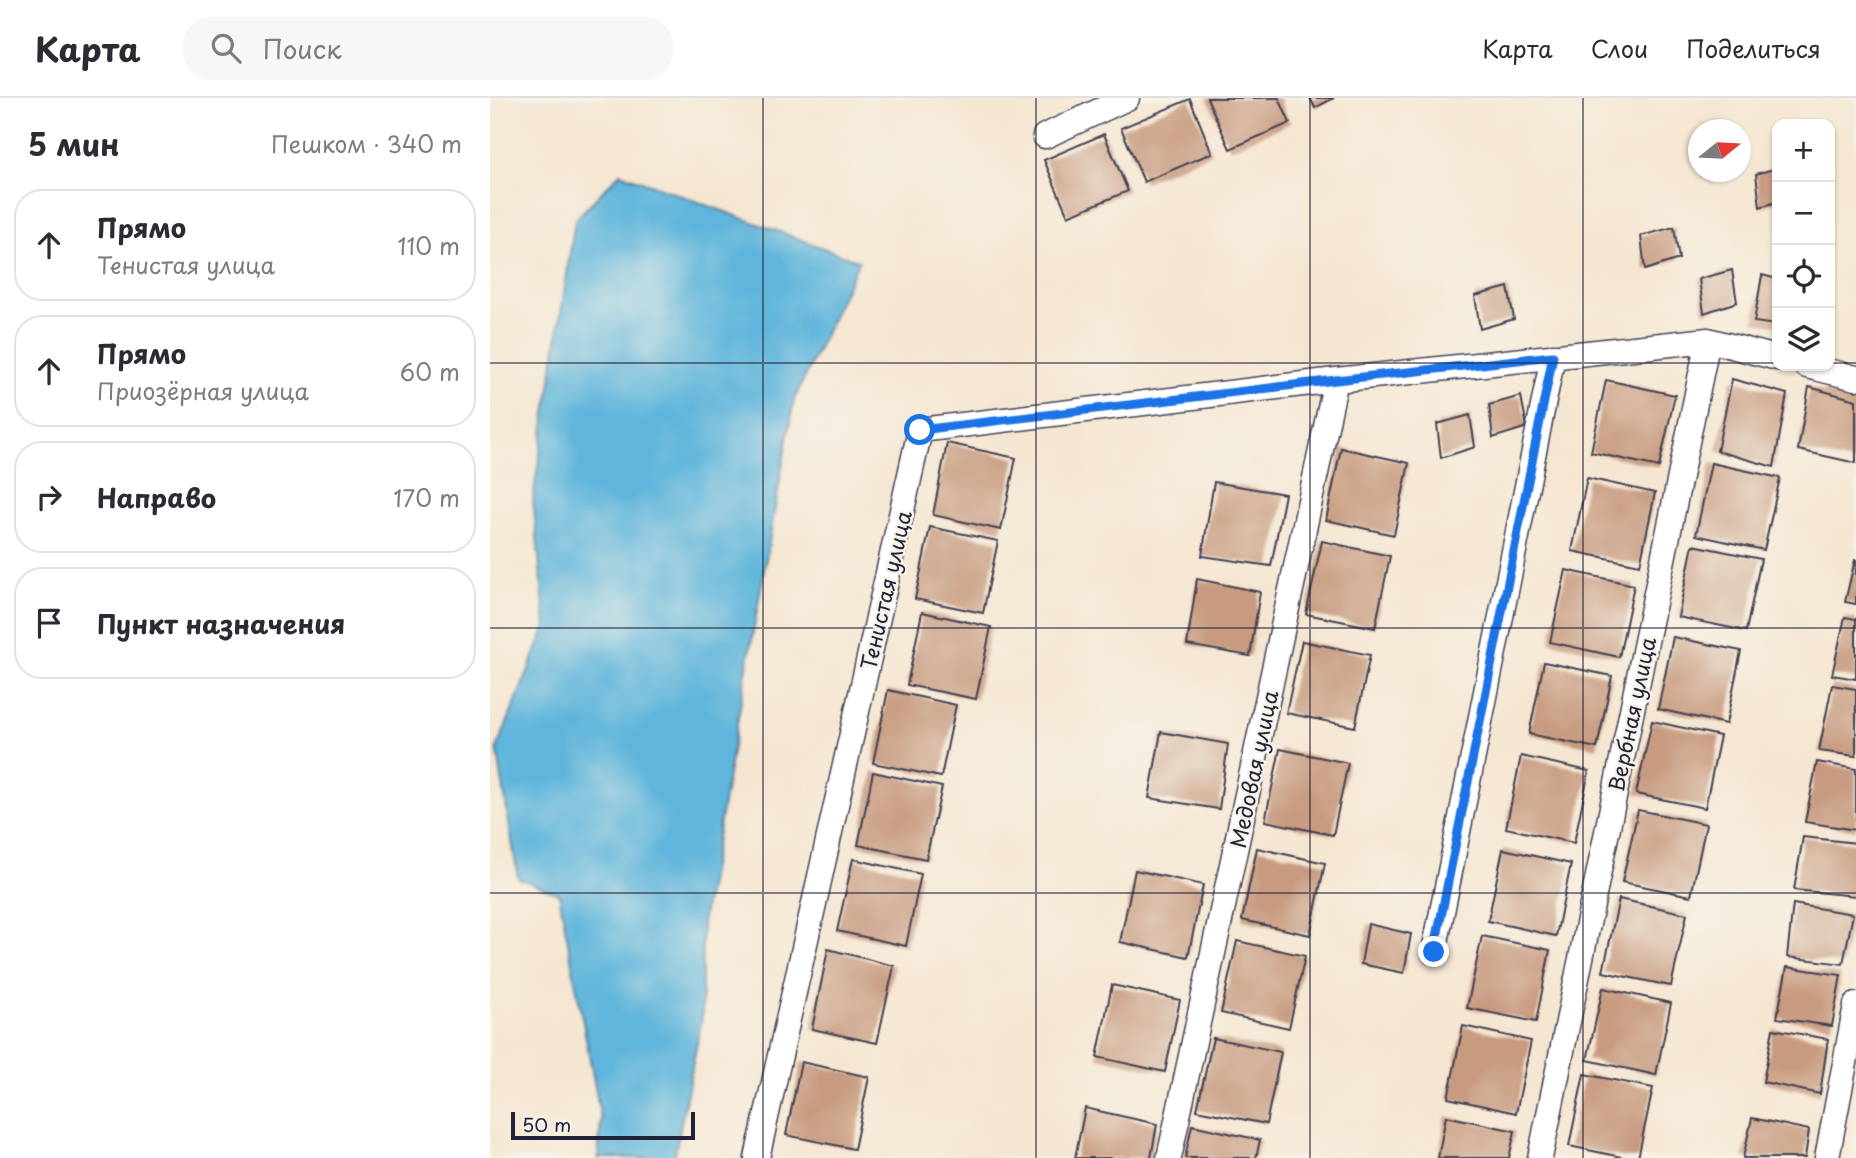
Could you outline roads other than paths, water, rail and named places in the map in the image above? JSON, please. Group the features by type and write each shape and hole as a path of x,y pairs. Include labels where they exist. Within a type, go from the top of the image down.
{"street":[{"path":"1045,136 1127,98"},
{"path":"1336,380 1708,340 1772,357"},
{"name":"Вербная улица","path":"1540,1158 1708,340"},
{"path":"1434,952 1553,356"},
{"path":"1827,371 1856,378"},
{"name":"Тенистая улица","path":"757,1158 920,430 1336,380"},
{"name":"Медовая улица","path":"1169,1158 1336,380"},
{"path":"1827,1158 1856,1005"}],"water":[{"path":"620,173 859,261 794,400 702,923 702,1018 674,1158 598,1158 601,1119 559,894 518,878 497,748 546,627 533,499 575,220"}]}
